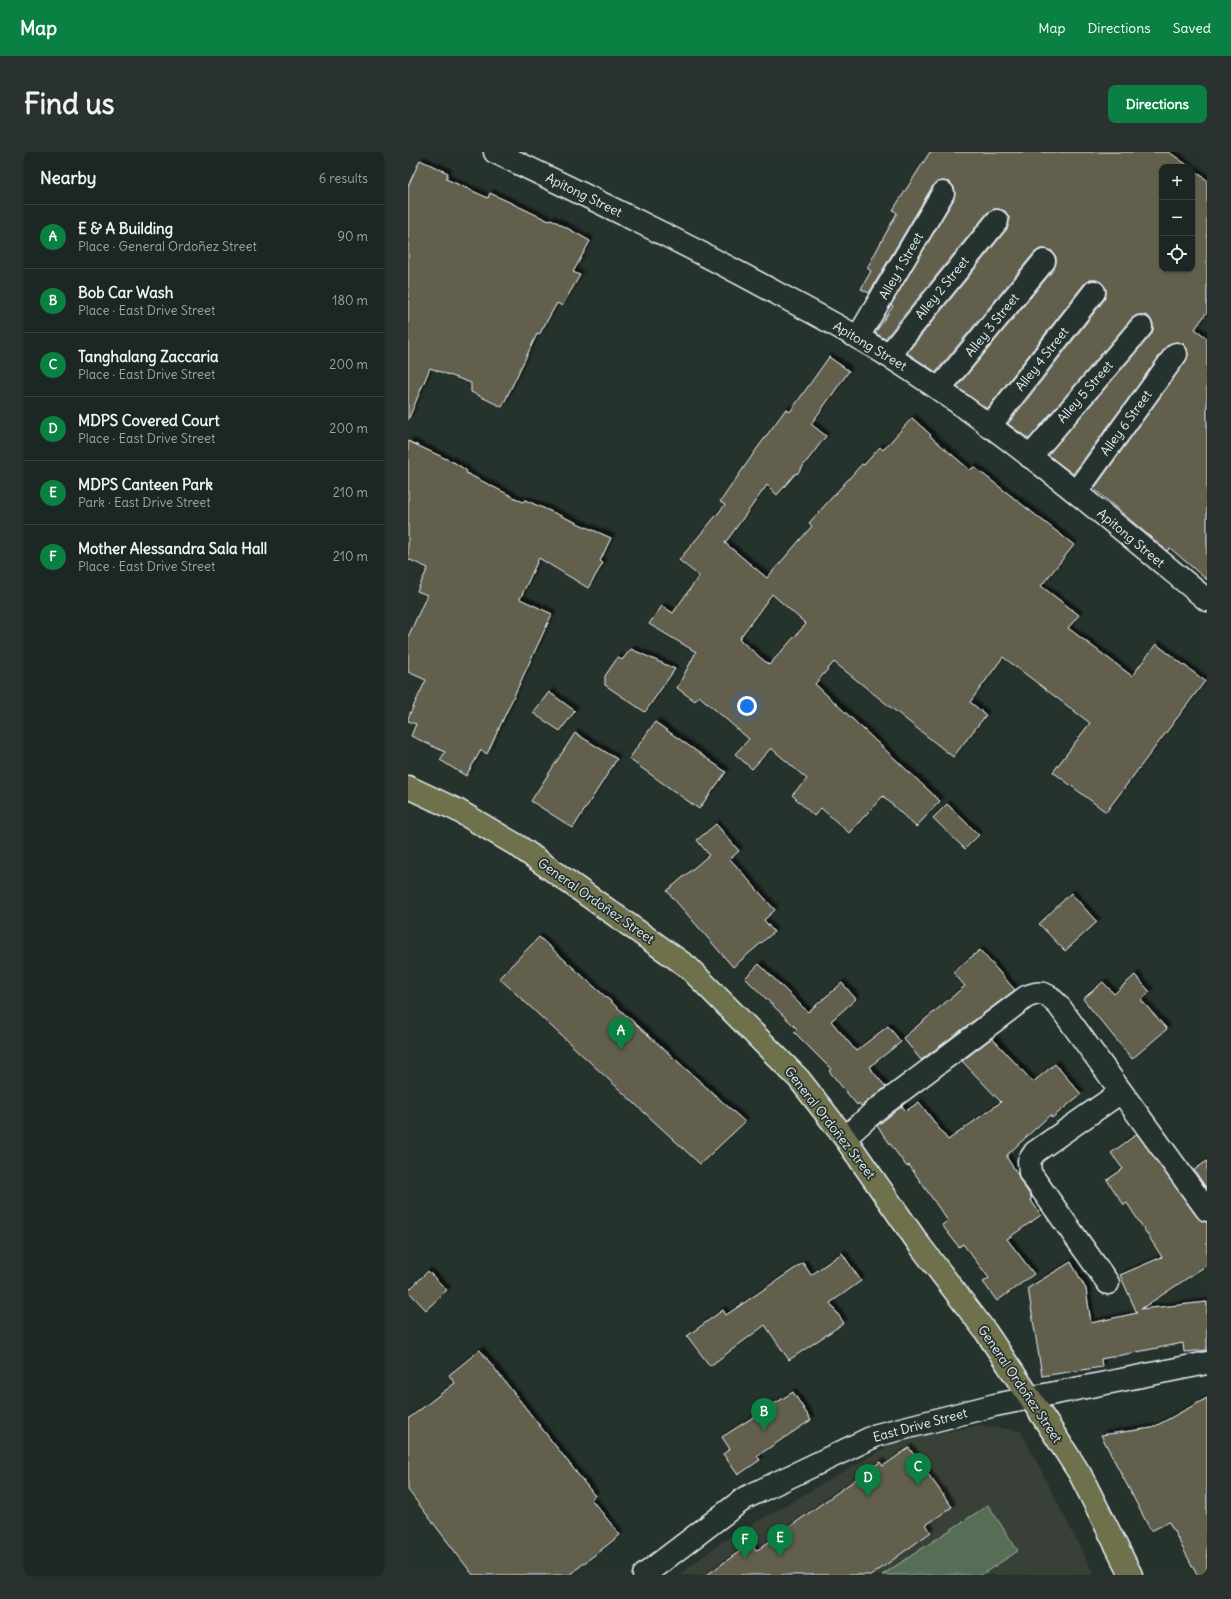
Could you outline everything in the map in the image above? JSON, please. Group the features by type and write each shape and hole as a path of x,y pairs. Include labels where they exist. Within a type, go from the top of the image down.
{"main road":[{"name":"General Ordoñez Street","path":"408,787 457,810 518,846 688,966 799,1079 845,1138 921,1247 986,1332 1080,1474 1131,1575"}],"street":[{"name":"Apitong Street","path":"495,152 723,263 858,337 939,389 1030,457 1076,492 1207,600"},
{"name":"Alley 1 Street","path":"858,337 943,194"},
{"name":"Alley 2 Street","path":"888,356 997,221"},
{"name":"Alley 3 Street","path":"939,389 1044,261"},
{"name":"Alley 4 Street","path":"989,427 1094,292"},
{"name":"Alley 5 Street","path":"1030,457 1141,327"},
{"name":"Alley 6 Street","path":"1076,492 1176,354"},
{"path":"845,1138 876,1110 1019,1002 1039,992 1048,995 1059,1006 1207,1210"},
{"path":"1108,1283 1030,1173 1029,1161 1035,1152 1121,1092"},
{"name":"East Drive Street","path":"644,1575 745,1498 877,1435 1030,1398 1207,1363"}],"shaded area":[{"path":"981,1425 1021,1431 1094,1575 679,1575 722,1542 897,1441"}],"green space":[{"path":"988,1505 1018,1551 981,1575 882,1575"}],"building":[{"path":"930,152 1169,152 1186,164 1159,164 1159,272 1195,272 1195,171 1207,180 1207,312 1195,329 1207,338 1207,580 1170,548 1167,551 1094,489 1186,361 1188,355 1184,344 1177,342 1171,343 1166,347 1073,474 1048,455 1151,335 1153,323 1149,317 1137,315 1131,319 1029,439 1008,424 1104,300 1106,288 1101,282 1096,280 1090,280 1084,284 987,409 957,387 1054,269 1056,257 1052,251 1046,249 1040,249 1034,253 936,372 907,353 1007,229 1009,217 1005,211 999,209 993,209 987,213 885,339 875,333 893,306 891,305 954,199 954,187 950,182 943,181 937,182 932,187 869,293 861,289 871,271 867,268 897,213 893,210"},
{"path":"420,160 448,173 446,179 488,198 490,193 549,221 551,219 590,241 573,272 580,275 562,306 557,303 539,335 537,334 502,407 471,392 471,383 430,368 408,420 408,186"},
{"path":"829,357 849,371 811,424 826,436 797,474 796,473 777,495 767,485 725,543 767,578 812,526 809,523 862,464 864,465 880,447 883,450 912,418 931,435 930,436 970,470 974,467 1074,545 1041,586 1079,615 1068,628 1132,676 1156,644 1205,681 1106,812 1053,772 1090,723 1003,657 970,702 986,715 953,757 834,662 815,684 940,801 916,827 883,796 849,833 821,808 814,816 792,795 807,779 771,748 752,769 735,754 749,739 699,696 695,701 677,688 696,652 649,624 662,606 673,613 699,576 679,560 725,505 720,502 786,409 790,412","holes":["772,594 806,624 769,665 739,639"]},
{"path":"408,441 455,463 467,471 466,473 523,502 525,500 611,538 600,561 603,563 588,588 539,558 520,599 552,614 487,754 481,750 466,776 440,760 445,752 411,736 416,724 408,721 408,718 426,680 408,672 408,637 427,595 417,591 428,568 408,559"},
{"path":"631,649 675,669 645,712 605,685 605,676 618,657 622,660"},
{"path":"549,692 575,711 560,731 533,713"},
{"path":"655,722 726,772 699,809 629,759"},
{"path":"575,733 617,759 573,828 531,801"},
{"path":"947,804 979,835 965,849 933,818"},
{"path":"716,824 739,851 730,859 775,910 764,920 774,932 733,967 667,891 709,855 697,840"},
{"path":"1071,893 1097,922 1065,951 1039,924"},
{"path":"539,937 745,1122 700,1164 499,978"},
{"path":"980,950 1015,990 921,1060 903,1038 965,986 953,972"},
{"path":"759,964 808,1012 842,983 856,999 831,1021 856,1051 888,1026 901,1042 869,1067 886,1087 861,1106 859,1103 857,1105 829,1071 831,1069 794,1032 797,1029 745,978"},
{"path":"1135,975 1150,992 1141,1000 1167,1029 1132,1059 1083,999 1103,982 1114,994"},
{"path":"992,1038 1033,1082 1055,1064 1081,1094 1052,1118 1050,1115 1007,1155 1007,1158 1032,1198 1030,1199 1041,1215 1007,1239 1034,1274 997,1301 983,1282 989,1278 963,1244 959,1247 942,1225 948,1221 909,1165 907,1167 877,1126 902,1106 906,1111 919,1102 948,1140 1001,1102 962,1061"},
{"path":"1137,1134 1197,1217 1202,1221 1207,1222 1207,1265 1141,1309 1207,1302 1207,1350 1184,1352 1183,1343 1101,1359 1102,1367 1042,1376 1028,1288 1071,1262 1086,1289 1091,1323 1137,1313 1120,1275 1162,1257 1127,1203 1124,1205 1107,1180 1123,1169 1111,1153"},
{"path":"1207,1161 1207,1189 1194,1170"},
{"path":"842,1253 861,1281 830,1303 844,1323 789,1360 765,1325 710,1366 687,1336 723,1310 726,1315 803,1263 811,1275"},
{"path":"428,1271 447,1290 426,1310 408,1291"},
{"path":"480,1350 595,1496 591,1499 620,1535 569,1575 473,1575 408,1490 408,1419 455,1383 449,1375"},
{"path":"793,1392 811,1420 757,1456 760,1460 738,1475 723,1454 730,1449 722,1437"},
{"path":"1207,1398 1207,1575 1197,1575 1169,1522 1151,1531 1101,1435 1152,1428"},
{"path":"909,1448 952,1507 926,1525 931,1532 872,1575 707,1575 751,1543 756,1551 880,1462 883,1466"}],"place":[{"name":"E & A Building","path":"621,1050"},
{"name":"Bob Car Wash","path":"764,1431"},
{"name":"Tanghalang Zaccaria","path":"918,1486"},
{"name":"MDPS Covered Court","path":"868,1497"},
{"name":"MDPS Canteen Park","path":"780,1557"},
{"name":"Mother Alessandra Sala Hall","path":"745,1559"}]}
